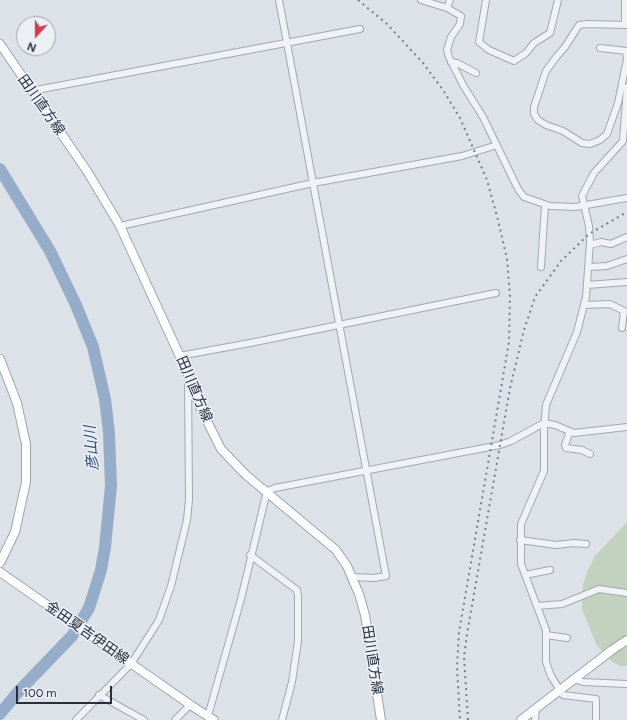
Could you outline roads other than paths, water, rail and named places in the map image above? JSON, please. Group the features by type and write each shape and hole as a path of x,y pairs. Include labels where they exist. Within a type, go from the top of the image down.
{"main road":[{"name":"田川直方線","path":"0,44 87,171 120,226 188,374 201,410 221,449 246,475 336,550 353,577 365,615 381,720"},
{"path":"0,359 17,402 26,444 26,482 15,532 0,563"},
{"name":"金田夏吉伊田線","path":"2,573 128,662 211,718"},
{"path":"521,720 627,640"}],"street":[{"path":"279,0 386,576 374,578 353,577"},
{"path":"421,0 447,8 461,16 460,24 451,37 447,50 451,62 483,117 518,189 524,197 545,205 585,206 627,198"},
{"path":"447,8 450,0"},
{"path":"486,0 479,42 489,50 514,61 526,53 534,43 550,32 558,0"},
{"path":"600,48 626,51 627,59 618,103 607,134 590,144 582,143 562,131 546,125 538,120 534,114 534,107 546,71 556,56 565,48 579,25 626,25 625,0"},
{"path":"31,91 360,29"},
{"path":"451,62 457,62 476,73"},
{"path":"596,720 596,699 563,695 559,690 546,662 546,635 520,558 520,540 521,524 544,471 544,423 546,405 563,368 584,305 588,285 590,245 589,226 582,196 594,172 620,146 626,132 627,87"},
{"path":"120,226 313,183 462,156 497,145"},
{"path":"541,267 545,205"},
{"path":"590,245 601,242 611,244 627,237"},
{"path":"589,267 607,266 627,259"},
{"path":"588,285 627,282"},
{"path":"179,356 496,293"},
{"path":"584,305 610,304 624,311 622,328"},
{"path":"76,720 128,662 159,620 178,564 187,520 190,447 186,394 188,374"},
{"path":"211,718 267,491 275,488 367,469 500,445 511,441 544,423 555,425 574,433 627,427"},
{"path":"570,431 565,445 566,448 582,450 590,454"},
{"path":"520,540 556,545 574,542 586,544"},
{"path":"250,555 297,590 298,641 292,682 282,720"},
{"path":"525,576 550,570"},
{"path":"537,606 562,604 599,589 627,593"},
{"path":"546,635 567,638"},
{"path":"574,679 583,682 627,684"},
{"path":"100,695 144,720"},
{"path":"175,720 190,705"},
{"path":"535,720 536,708"}],"waterway":[{"name":"彦山川","path":"0,169 50,251 76,305 93,347 105,399 109,433 111,486 105,547 101,570 89,608 72,636 18,692 0,714"}],"railway":[{"path":"358,0 387,24 423,63 443,90 460,118 487,180 507,259 510,296 509,342 459,632 457,667 460,720"},
{"path":"468,720 464,657 467,634 510,388 524,330 535,297 561,261 589,234 627,212"}]}
